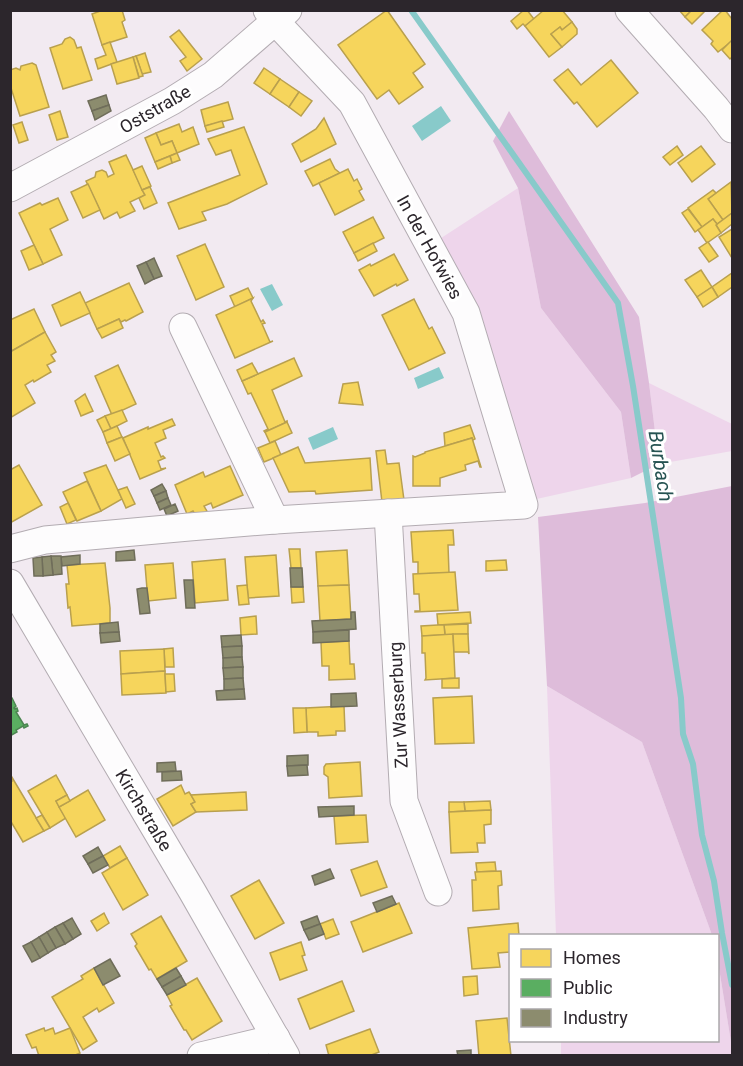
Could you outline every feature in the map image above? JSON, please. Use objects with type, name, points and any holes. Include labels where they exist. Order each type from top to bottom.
[{"type":"street","points":[[629,10],[732,129]]},
{"type":"street","name":"Oststraße","points":[[10,188],[172,101],[213,75],[277,14]]},
{"type":"street","name":"In der Hofwies","points":[[277,14],[352,104],[466,313],[524,505],[388,513]]},
{"type":"street","points":[[183,327],[274,520]]},
{"type":"street","points":[[10,549],[45,540],[274,520],[388,513]]},
{"type":"street","name":"Zur Wasserburg","points":[[388,513],[404,801],[438,892]]},
{"type":"street","name":"Kirchstraße","points":[[10,583],[281,1047],[201,1056]]},
{"type":"shaded area","points":[[509,111],[639,317],[659,464],[631,478],[621,412],[541,308],[518,188],[493,141]]},
{"type":"shaded area","points":[[518,188],[541,308],[621,412],[631,478],[532,500],[435,242]]},
{"type":"shaded area","points":[[649,383],[732,424],[732,451],[659,464]]},
{"type":"shaded area","points":[[732,486],[732,1048],[719,968],[719,934],[712,934],[642,742],[547,686],[538,517],[645,503]]},
{"type":"shaded area","points":[[547,686],[642,742],[712,934],[556,934]]},
{"type":"shaded area","points":[[719,968],[732,1055],[561,1055],[561,1042],[719,1042]]},
{"type":"water","points":[[441,106],[451,121],[422,141],[412,126]]},
{"type":"water","points":[[272,284],[283,305],[272,311],[260,289]]},
{"type":"water","points":[[439,367],[444,378],[418,389],[414,378]]},
{"type":"water","points":[[333,427],[338,439],[313,450],[308,438]]},
{"type":"building: Homes","points":[[103,10],[122,10],[125,20],[122,22],[127,37],[102,45],[92,14]]},
{"type":"building: Homes","points":[[387,10],[425,64],[413,73],[423,87],[399,104],[389,90],[377,99],[338,45]]},
{"type":"building: Homes","points":[[527,10],[534,19],[517,29],[511,21]]},
{"type":"building: Homes","points":[[544,10],[562,10],[572,22],[562,30],[560,27],[551,34],[562,47],[549,57],[525,26]]},
{"type":"building: Homes","points":[[679,10],[692,10],[685,17]]},
{"type":"building: Homes","points":[[692,10],[703,10],[704,12],[692,24],[685,17]]},
{"type":"building: Homes","points":[[723,10],[732,19],[732,41],[718,52],[711,44],[713,41],[702,30]]},
{"type":"building: Homes","points":[[572,22],[577,29],[577,34],[562,47],[551,34],[560,27],[562,30]]},
{"type":"building: Homes","points":[[179,30],[202,59],[187,71],[180,61],[186,57],[170,37]]},
{"type":"building: Homes","points":[[70,37],[77,48],[81,47],[92,80],[63,89],[50,48],[62,44]]},
{"type":"building: Homes","points":[[732,40],[732,57],[730,59],[722,50]]},
{"type":"building: Homes","points":[[110,42],[117,62],[98,69],[95,59],[106,55],[102,45]]},
{"type":"building: Homes","points":[[145,53],[151,72],[142,74],[136,56]]},
{"type":"building: Homes","points":[[136,56],[143,76],[139,77],[133,57]]},
{"type":"building: Homes","points":[[133,57],[139,78],[117,84],[111,64]]},
{"type":"building: Homes","points":[[611,60],[638,93],[597,127],[577,102],[574,104],[554,80],[568,69],[581,85]]},
{"type":"building: Homes","points":[[32,63],[36,65],[49,107],[20,116],[10,85],[10,70],[16,68],[20,70],[21,66]]},
{"type":"building: Homes","points":[[264,68],[280,79],[270,94],[254,83]]},
{"type":"building: Homes","points":[[280,79],[299,92],[289,107],[270,94]]},
{"type":"building: Homes","points":[[299,92],[312,101],[301,116],[289,107]]},
{"type":"building: Homes","points":[[228,102],[233,119],[205,126],[201,110]]},
{"type":"building: Homes","points":[[60,111],[68,137],[57,140],[49,115]]},
{"type":"building: Homes","points":[[324,118],[336,144],[301,162],[292,144],[316,129]]},
{"type":"building: Homes","points":[[222,121],[224,127],[207,132],[205,126]]},
{"type":"building: Homes","points":[[22,122],[28,140],[19,143],[13,125]]},
{"type":"building: Homes","points":[[179,124],[182,132],[193,127],[199,144],[177,153],[172,141],[161,145],[156,133]]},
{"type":"building: Homes","points":[[244,127],[267,184],[227,204],[202,212],[206,220],[179,229],[168,203],[240,175],[231,150],[216,155],[208,139]]},
{"type":"building: Homes","points":[[156,133],[161,145],[172,141],[177,153],[155,162],[145,138]]},
{"type":"building: Homes","points":[[677,146],[683,155],[670,165],[663,157]]},
{"type":"building: Homes","points":[[701,146],[715,164],[692,182],[678,163]]},
{"type":"building: Homes","points":[[177,153],[180,160],[172,163],[170,156]]},
{"type":"building: Homes","points":[[126,155],[145,195],[130,202],[135,211],[120,218],[117,212],[104,219],[86,181],[95,177],[96,172],[102,170],[108,177],[114,174],[109,162]]},
{"type":"building: Homes","points":[[170,156],[172,163],[158,169],[155,162]]},
{"type":"building: Homes","points":[[330,159],[340,173],[313,186],[305,171]]},
{"type":"building: Homes","points":[[142,166],[151,186],[142,190],[133,170]]},
{"type":"building: Homes","points":[[348,169],[354,181],[357,179],[362,189],[359,191],[364,200],[335,215],[319,183]]},
{"type":"building: Homes","points":[[731,182],[732,213],[723,220],[708,199]]},
{"type":"building: Homes","points":[[88,184],[100,210],[83,218],[71,192]]},
{"type":"building: Homes","points":[[150,187],[157,203],[144,209],[139,198],[145,195],[142,190]]},
{"type":"building: Homes","points":[[713,190],[716,193],[708,199],[723,220],[717,224],[713,219],[702,227],[688,208]]},
{"type":"building: Homes","points":[[58,198],[68,220],[50,229],[62,255],[43,264],[19,213]]},
{"type":"building: Homes","points":[[688,209],[702,227],[695,232],[682,213]]},
{"type":"building: Homes","points":[[732,213],[732,224],[721,233],[716,225]]},
{"type":"building: Homes","points":[[373,217],[384,238],[354,253],[343,232]]},
{"type":"building: Homes","points":[[713,219],[721,233],[707,243],[698,230]]},
{"type":"building: Homes","points":[[732,229],[732,258],[719,237]]},
{"type":"building: Homes","points":[[708,242],[718,256],[709,262],[699,248]]},
{"type":"building: Homes","points":[[373,243],[377,251],[358,261],[354,253]]},
{"type":"building: Homes","points":[[205,244],[224,287],[196,300],[177,256]]},
{"type":"building: Homes","points":[[34,245],[43,264],[29,270],[21,251]]},
{"type":"building: Homes","points":[[394,254],[408,280],[374,296],[359,270]]},
{"type":"building: Homes","points":[[701,270],[712,287],[697,297],[685,280]]},
{"type":"building: Homes","points":[[732,273],[732,287],[718,297],[712,287]]},
{"type":"building: Homes","points":[[129,283],[143,312],[126,321],[121,322],[119,319],[97,329],[85,303]]},
{"type":"building: Homes","points":[[712,287],[718,297],[703,307],[697,297]]},
{"type":"building: Homes","points":[[248,288],[253,298],[235,307],[230,296]]},
{"type":"building: Homes","points":[[80,292],[90,313],[61,326],[52,305]]},
{"type":"building: Homes","points":[[253,298],[251,301],[261,322],[263,320],[265,323],[262,324],[270,342],[273,341],[235,358],[216,315]]},
{"type":"building: Homes","points":[[414,299],[429,329],[432,327],[445,353],[409,370],[382,315]]},
{"type":"building: Homes","points":[[34,309],[45,332],[10,352],[10,320]]},
{"type":"building: Homes","points":[[119,319],[123,328],[102,338],[97,329]]},
{"type":"building: Homes","points":[[45,332],[56,352],[51,355],[55,361],[47,365],[51,372],[25,385],[35,403],[10,418],[10,352]]},
{"type":"building: Homes","points":[[294,358],[302,376],[272,390],[285,422],[287,422],[265,432],[268,429],[251,393],[248,394],[242,381]]},
{"type":"building: Homes","points":[[252,363],[258,374],[242,381],[237,370]]},
{"type":"building: Homes","points":[[118,365],[136,404],[112,415],[95,376]]},
{"type":"building: Homes","points":[[358,382],[363,405],[339,403],[343,384]]},
{"type":"building: Homes","points":[[85,394],[93,411],[81,416],[75,401]]},
{"type":"building: Homes","points":[[122,410],[127,421],[111,429],[105,416]]},
{"type":"building: Homes","points":[[105,416],[111,429],[103,432],[97,420]]},
{"type":"building: Homes","points":[[172,419],[175,425],[163,430],[166,438],[155,443],[161,457],[165,458],[158,461],[161,469],[166,468],[140,479],[123,438]]},
{"type":"building: Homes","points":[[287,422],[292,433],[270,443],[265,432]]},
{"type":"building: Homes","points":[[470,425],[475,439],[445,446],[444,433]]},
{"type":"building: Homes","points":[[117,426],[122,437],[107,443],[103,432]]},
{"type":"building: Homes","points":[[122,437],[130,454],[115,461],[107,443]]},
{"type":"building: Homes","points":[[472,438],[481,467],[478,461],[465,465],[466,470],[440,478],[440,486],[413,486],[413,456]]},
{"type":"building: Homes","points":[[275,441],[281,455],[264,462],[258,448]]},
{"type":"building: Homes","points":[[298,447],[305,463],[370,458],[372,490],[316,494],[315,491],[289,492],[273,458]]},
{"type":"building: Homes","points":[[385,450],[387,464],[399,463],[404,500],[382,502],[376,451]]},
{"type":"building: Homes","points":[[19,465],[42,505],[10,523],[10,470]]},
{"type":"building: Homes","points":[[106,465],[122,499],[101,511],[84,473]]},
{"type":"building: Homes","points":[[230,466],[243,495],[213,508],[211,503],[204,506],[208,513],[196,516],[193,511],[187,514],[175,485],[203,472],[205,477]]},
{"type":"building: Homes","points":[[87,481],[101,511],[77,521],[63,492]]},
{"type":"building: Homes","points":[[127,487],[135,504],[126,508],[118,490]]},
{"type":"building: Homes","points":[[68,503],[76,520],[67,524],[60,507]]},
{"type":"building: Homes","points":[[453,530],[454,545],[448,545],[449,573],[418,574],[418,562],[413,562],[411,532]]},
{"type":"building: Homes","points":[[289,549],[300,549],[301,568],[291,568]]},
{"type":"building: Homes","points":[[347,550],[349,585],[318,586],[316,552]]},
{"type":"building: Homes","points":[[276,555],[279,596],[248,598],[245,557]]},
{"type":"building: Homes","points":[[225,559],[228,600],[195,603],[192,562]]},
{"type":"building: Homes","points":[[506,560],[507,570],[486,571],[486,561]]},
{"type":"building: Homes","points":[[105,563],[110,623],[72,626],[66,584],[69,584],[67,565]]},
{"type":"building: Homes","points":[[173,563],[176,598],[148,601],[145,565]]},
{"type":"building: Homes","points":[[455,572],[458,610],[415,612],[420,611],[419,594],[414,594],[413,574]]},
{"type":"building: Homes","points":[[247,585],[249,604],[239,605],[237,586]]},
{"type":"building: Homes","points":[[349,585],[351,619],[320,621],[318,586]]},
{"type":"building: Homes","points":[[291,587],[303,587],[304,602],[292,603]]},
{"type":"building: Homes","points":[[470,612],[471,623],[438,625],[437,614]]},
{"type":"building: Homes","points":[[256,616],[257,634],[241,635],[240,618]]},
{"type":"building: Homes","points":[[468,624],[468,634],[445,635],[444,625]]},
{"type":"building: Homes","points":[[444,625],[445,635],[422,636],[421,626]]},
{"type":"building: Homes","points":[[453,634],[455,678],[425,680],[425,653],[422,653],[422,636]]},
{"type":"building: Homes","points":[[453,634],[468,634],[469,654],[468,652],[454,652]]},
{"type":"building: Homes","points":[[349,641],[350,664],[354,664],[355,679],[329,680],[329,666],[322,666],[321,642]]},
{"type":"building: Homes","points":[[173,648],[174,667],[165,667],[164,649]]},
{"type":"building: Homes","points":[[164,649],[165,671],[121,674],[120,651]]},
{"type":"building: Homes","points":[[165,671],[166,693],[122,695],[121,674]]},
{"type":"building: Homes","points":[[165,674],[174,674],[175,691],[166,692]]},
{"type":"building: Homes","points":[[459,678],[459,688],[442,688],[442,679]]},
{"type":"building: Homes","points":[[472,696],[474,743],[435,744],[433,698]]},
{"type":"building: Homes","points":[[344,706],[345,731],[336,731],[336,735],[318,736],[318,732],[307,732],[306,708]]},
{"type":"building: Homes","points":[[293,708],[306,708],[307,732],[294,733]]},
{"type":"building: Homes","points":[[360,762],[362,796],[329,798],[328,777],[324,774],[326,764]]},
{"type":"building: Homes","points":[[10,774],[44,831],[23,842],[10,820],[10,782],[12,781]]},
{"type":"building: Homes","points":[[56,775],[67,795],[56,801],[66,818],[50,828],[28,791]]},
{"type":"building: Homes","points":[[181,785],[185,794],[189,792],[195,802],[191,804],[196,812],[173,826],[157,799]]},
{"type":"building: Homes","points":[[88,790],[105,820],[76,837],[59,807]]},
{"type":"building: Homes","points":[[246,792],[247,810],[196,812],[191,804],[195,802],[191,795]]},
{"type":"building: Homes","points":[[67,795],[70,801],[59,807],[56,801]]},
{"type":"building: Homes","points":[[490,801],[491,810],[465,811],[464,802]]},
{"type":"building: Homes","points":[[449,802],[464,802],[465,811],[449,812]]},
{"type":"building: Homes","points":[[491,810],[491,824],[484,825],[485,843],[477,843],[478,852],[451,853],[449,812]]},
{"type":"building: Homes","points":[[42,815],[50,828],[44,831],[36,818]]},
{"type":"building: Homes","points":[[366,815],[368,842],[336,844],[334,816]]},
{"type":"building: Homes","points":[[120,846],[127,858],[110,868],[103,856]]},
{"type":"building: Homes","points":[[127,858],[148,895],[123,910],[102,873]]},
{"type":"building: Homes","points":[[377,861],[387,887],[361,896],[351,870]]},
{"type":"building: Homes","points":[[495,862],[496,871],[477,872],[476,863]]},
{"type":"building: Homes","points":[[501,871],[502,885],[498,886],[499,909],[473,911],[472,880],[476,880],[475,872]]},
{"type":"building: Homes","points":[[259,880],[284,923],[255,939],[231,896]]},
{"type":"building: Homes","points":[[399,903],[412,933],[363,952],[351,922]]},
{"type":"building: Homes","points":[[104,913],[109,923],[97,931],[91,921]]},
{"type":"building: Homes","points":[[161,916],[187,961],[157,979],[135,946],[137,944],[131,934]]},
{"type":"building: Homes","points":[[333,919],[339,934],[326,939],[320,924]]},
{"type":"building: Homes","points":[[518,923],[519,934],[509,934],[509,952],[498,953],[500,967],[472,969],[468,928]]},
{"type":"building: Homes","points":[[301,942],[305,955],[302,956],[307,970],[280,980],[270,953]]},
{"type":"building: Homes","points":[[94,968],[114,1003],[99,1012],[97,1008],[83,1017],[97,1041],[83,1050],[52,997],[83,979],[81,976]]},
{"type":"building: Homes","points":[[477,976],[478,994],[464,996],[463,977]]},
{"type":"building: Homes","points":[[197,978],[222,1021],[192,1040],[170,1006],[172,1005],[167,995]]},
{"type":"building: Homes","points":[[342,981],[354,1011],[310,1029],[298,999]]},
{"type":"building: Homes","points":[[507,1018],[511,1056],[479,1056],[476,1021]]},
{"type":"building: Homes","points":[[44,1028],[45,1031],[53,1028],[55,1034],[70,1028],[80,1053],[73,1056],[39,1056],[36,1047],[32,1048],[26,1035]]},
{"type":"building: Homes","points":[[370,1029],[379,1052],[369,1056],[329,1056],[326,1045]]},
{"type":"building: Public","points":[[10,698],[24,725],[28,726],[24,728],[23,726],[10,736]]},
{"type":"building: Industry","points":[[106,95],[109,105],[92,111],[88,101]]},
{"type":"building: Industry","points":[[109,105],[111,111],[95,120],[92,111]]},
{"type":"building: Industry","points":[[154,258],[162,276],[154,279],[146,262]]},
{"type":"building: Industry","points":[[146,262],[154,279],[145,284],[137,266]]},
{"type":"building: Industry","points":[[162,484],[166,491],[154,496],[151,490]]},
{"type":"building: Industry","points":[[166,491],[168,498],[157,503],[154,496]]},
{"type":"building: Industry","points":[[168,498],[171,505],[160,510],[157,503]]},
{"type":"building: Industry","points":[[175,504],[178,511],[167,516],[164,509]]},
{"type":"building: Industry","points":[[134,550],[135,560],[116,561],[116,552]]},
{"type":"building: Industry","points":[[80,555],[80,564],[62,566],[61,557]]},
{"type":"building: Industry","points":[[51,556],[61,556],[62,574],[53,575]]},
{"type":"building: Industry","points":[[51,556],[53,575],[43,576],[42,557]]},
{"type":"building: Industry","points":[[42,557],[43,576],[34,576],[33,558]]},
{"type":"building: Industry","points":[[290,568],[302,568],[303,587],[291,587]]},
{"type":"building: Industry","points":[[184,580],[193,580],[195,608],[186,608]]},
{"type":"building: Industry","points":[[147,588],[150,613],[140,614],[137,589]]},
{"type":"building: Industry","points":[[351,612],[355,612],[356,629],[313,632],[312,621],[351,619]]},
{"type":"building: Industry","points":[[118,622],[119,632],[100,633],[100,624]]},
{"type":"building: Industry","points":[[349,630],[349,641],[313,643],[313,632]]},
{"type":"building: Industry","points":[[119,632],[120,641],[101,643],[100,633]]},
{"type":"building: Industry","points":[[241,635],[242,646],[222,647],[221,636]]},
{"type":"building: Industry","points":[[242,646],[242,657],[223,658],[222,647]]},
{"type":"building: Industry","points":[[242,657],[243,667],[223,668],[223,658]]},
{"type":"building: Industry","points":[[243,667],[243,678],[224,679],[223,668]]},
{"type":"building: Industry","points":[[243,678],[244,689],[224,690],[224,679]]},
{"type":"building: Industry","points":[[244,689],[245,699],[217,700],[216,691]]},
{"type":"building: Industry","points":[[356,693],[357,706],[331,707],[331,694]]},
{"type":"building: Industry","points":[[308,755],[308,765],[287,766],[287,756]]},
{"type":"building: Industry","points":[[175,762],[176,771],[157,772],[157,763]]},
{"type":"building: Industry","points":[[307,765],[308,775],[288,776],[287,766]]},
{"type":"building: Industry","points":[[181,771],[182,780],[162,781],[162,772]]},
{"type":"building: Industry","points":[[354,806],[354,815],[319,817],[318,807]]},
{"type":"building: Industry","points":[[98,847],[103,856],[88,864],[83,856]]},
{"type":"building: Industry","points":[[103,856],[108,865],[93,873],[88,864]]},
{"type":"building: Industry","points":[[330,869],[334,878],[315,885],[312,876]]},
{"type":"building: Industry","points":[[392,896],[396,904],[377,912],[373,903]]},
{"type":"building: Industry","points":[[317,916],[320,924],[304,930],[301,922]]},
{"type":"building: Industry","points":[[72,918],[81,934],[73,939],[63,923]]},
{"type":"building: Industry","points":[[63,923],[73,939],[65,944],[55,927]]},
{"type":"building: Industry","points":[[320,924],[324,934],[309,940],[304,930]]},
{"type":"building: Industry","points":[[55,927],[65,944],[56,948],[47,932]]},
{"type":"building: Industry","points":[[47,932],[56,948],[48,953],[39,937]]},
{"type":"building: Industry","points":[[39,937],[48,953],[40,958],[31,942]]},
{"type":"building: Industry","points":[[31,942],[40,958],[32,962],[23,946]]},
{"type":"building: Industry","points":[[110,959],[120,976],[103,985],[94,968]]},
{"type":"building: Industry","points":[[176,968],[181,976],[162,987],[157,979]]},
{"type":"building: Industry","points":[[181,976],[186,985],[167,995],[162,987]]},
{"type":"building: Industry","points":[[471,1050],[471,1056],[458,1056],[457,1051]]},
{"type":"waterway","name":"Burbach","points":[[411,10],[618,303],[681,698],[683,734],[693,764],[702,835],[714,881],[732,985]]}]
